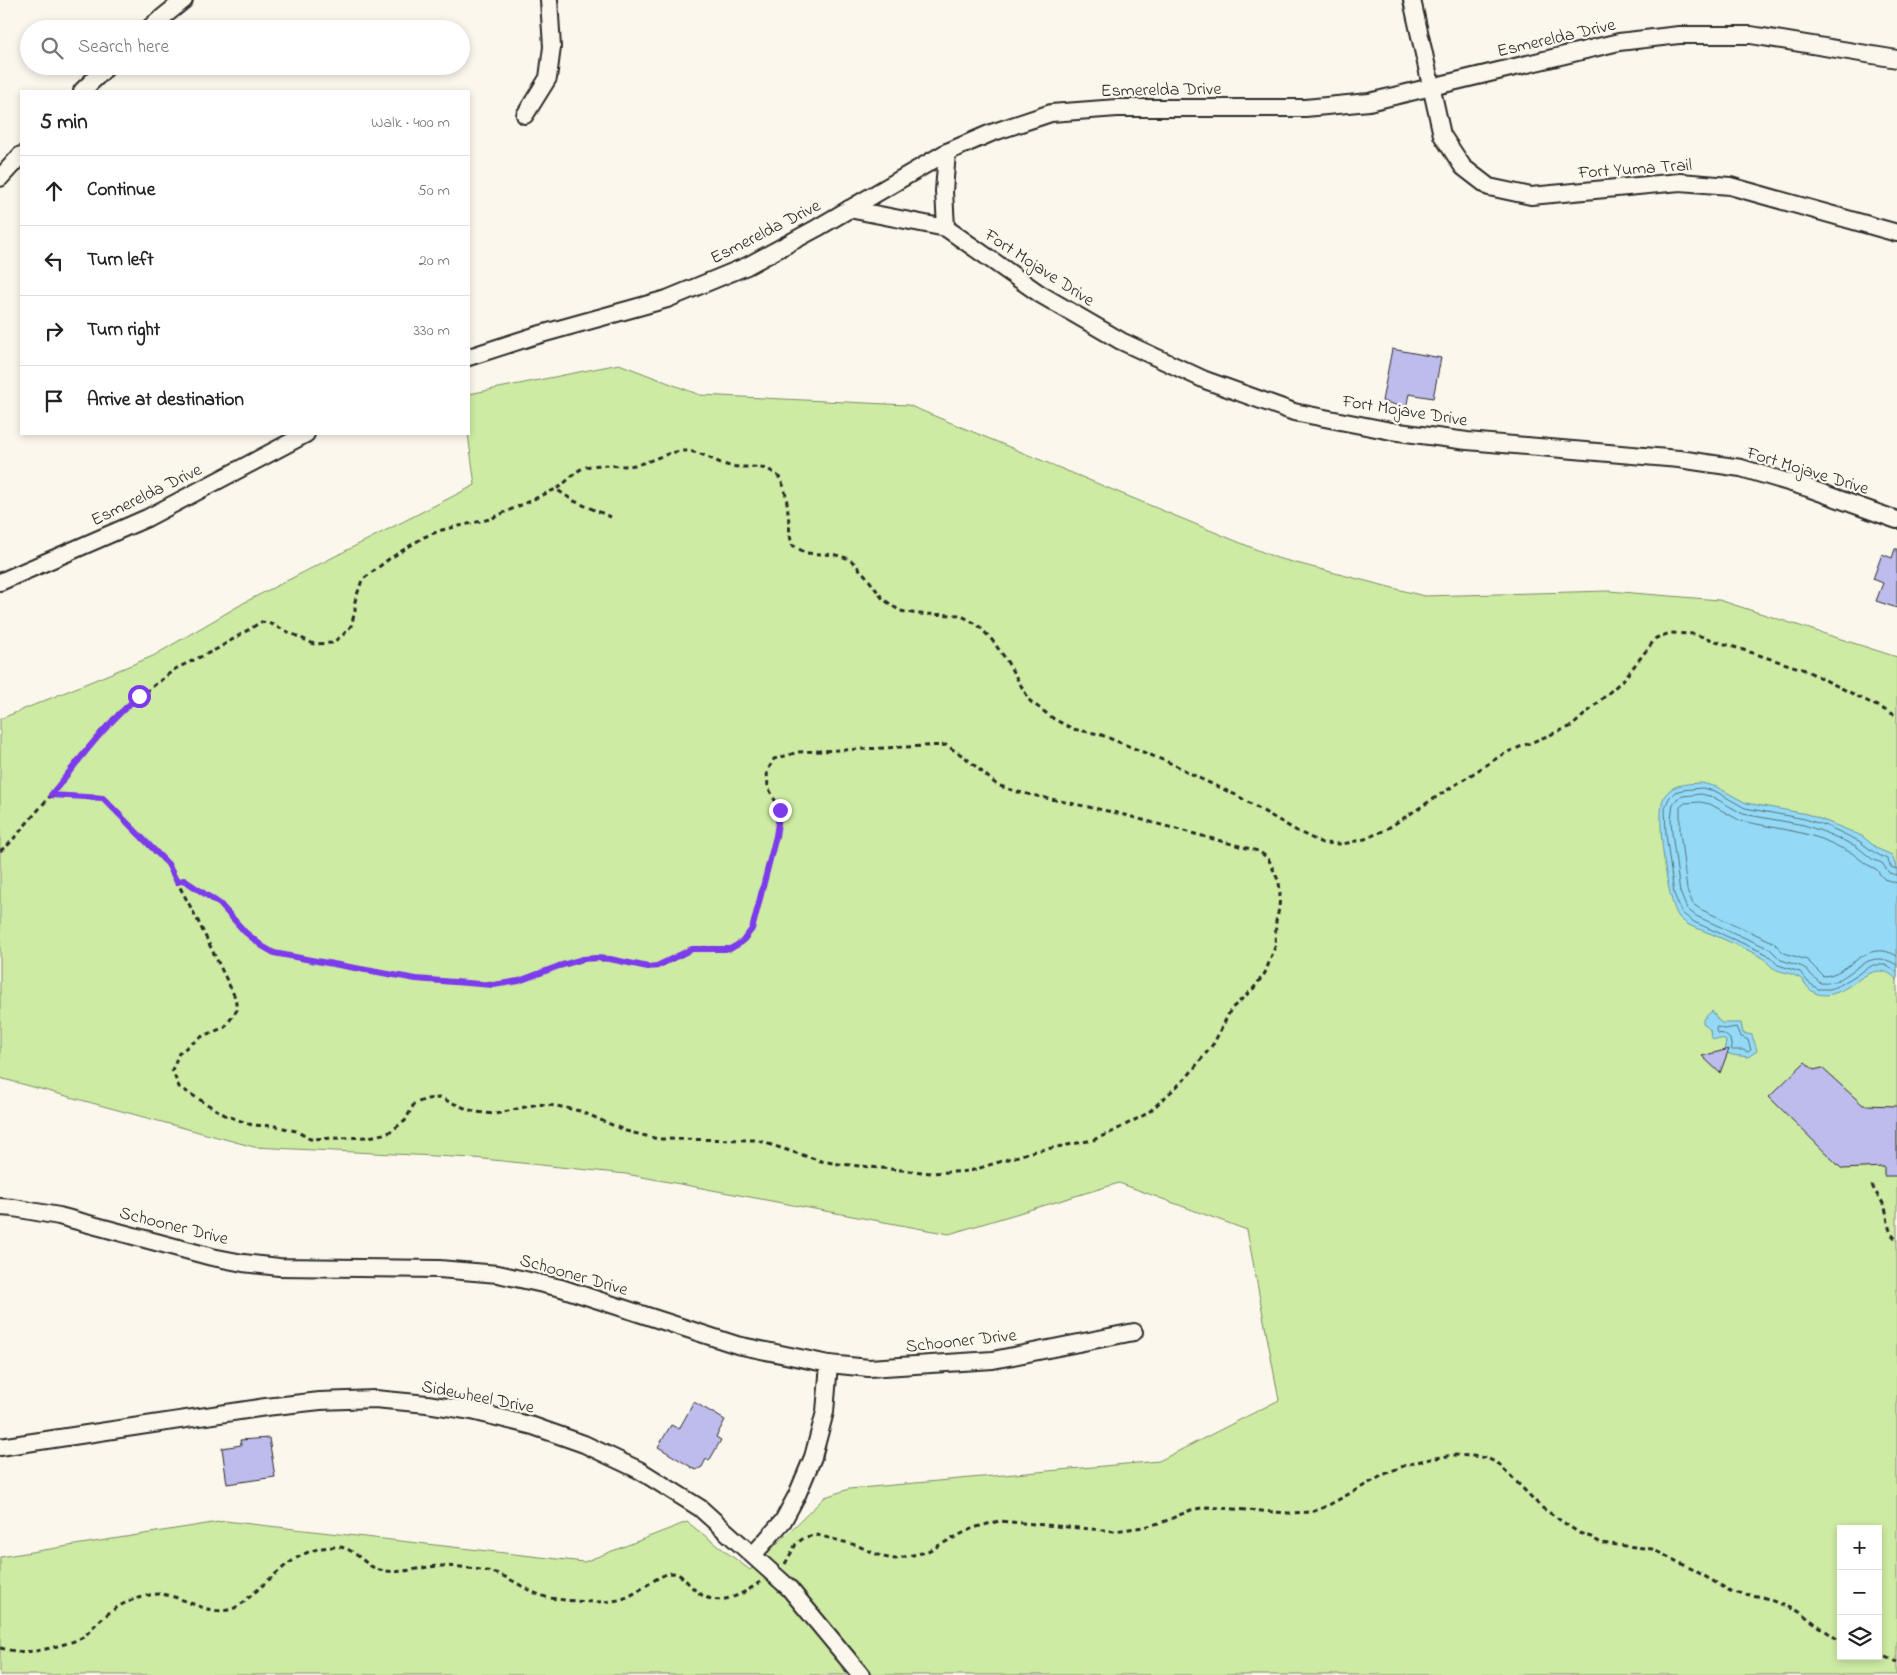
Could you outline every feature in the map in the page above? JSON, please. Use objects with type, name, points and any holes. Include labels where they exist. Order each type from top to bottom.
[{"type":"street","points":[[159,20],[184,0]]},
{"type":"street","points":[[525,115],[548,78],[552,47],[549,0]]},
{"type":"street","name":"Fort Yuma Trail","points":[[1412,0],[1442,135],[1464,167],[1489,187],[1531,196],[1680,182],[1730,186],[1897,233]]},
{"type":"street","name":"Esmerelda Drive","points":[[470,358],[534,336],[667,299],[747,266],[947,152],[991,133],[1051,113],[1117,108],[1305,108],[1369,102],[1619,42],[1679,35],[1751,35],[1897,59]]},
{"type":"street","points":[[83,90],[99,75]]},
{"type":"street","points":[[850,209],[946,228],[944,191],[947,152]]},
{"type":"street","points":[[0,178],[20,156]]},
{"type":"street","name":"Fort Mojave Drive","points":[[946,228],[1040,294],[1121,341],[1205,380],[1294,412],[1391,431],[1457,439],[1679,459],[1741,468],[1808,488],[1897,520]]},
{"type":"street","name":"Esmerelda Drive","points":[[0,582],[147,518],[304,435]]},
{"type":"street","name":"Schooner Drive","points":[[0,1207],[59,1216],[212,1257],[243,1263],[280,1267],[439,1269],[498,1274],[561,1288],[736,1345],[829,1364],[869,1368],[994,1360],[1134,1332]]},
{"type":"street","points":[[753,1555],[783,1521],[797,1495],[813,1457],[824,1412],[829,1364]]},
{"type":"street","name":"Sidewheel Drive","points":[[0,1447],[320,1400],[375,1399],[427,1404],[472,1411],[533,1426],[584,1444],[639,1470],[700,1508],[790,1588],[861,1675]]},
{"type":"path","points":[[0,851],[9,844],[100,733],[119,713],[175,669],[217,649],[261,622],[278,627],[314,644],[332,642],[343,635],[350,626],[362,580],[389,559],[424,537],[442,530],[490,519],[556,489],[575,472],[586,467],[637,465],[660,456],[686,451],[695,452],[730,466],[759,467],[770,470],[778,476],[784,487],[788,532],[792,545],[806,553],[836,555],[850,559],[866,576],[883,599],[900,611],[918,614],[960,615],[978,625],[1005,658],[1030,701],[1054,719],[1073,729],[1099,734],[1175,765],[1236,795],[1297,831],[1322,843],[1343,844],[1365,839],[1385,830],[1505,753],[1572,726],[1624,679],[1656,638],[1670,633],[1694,634],[1805,670],[1897,716]]},
{"type":"path","points":[[556,489],[574,501],[611,517]]},
{"type":"path","points":[[51,795],[103,798],[168,864],[177,882],[197,919],[235,997],[237,1010],[225,1027],[201,1037],[180,1053],[172,1070],[180,1087],[198,1100],[234,1118],[252,1125],[275,1126],[296,1131],[310,1139],[369,1137],[388,1133],[405,1121],[414,1104],[426,1099],[440,1098],[475,1112],[495,1114],[538,1104],[580,1112],[626,1131],[658,1139],[756,1140],[821,1161],[946,1174],[970,1170],[1031,1152],[1093,1140],[1129,1124],[1148,1113],[1198,1063],[1214,1043],[1231,1009],[1253,989],[1265,972],[1275,947],[1280,893],[1279,882],[1268,858],[1258,851],[1117,813],[1018,792],[997,785],[966,758],[946,745],[799,752],[774,759],[767,772],[768,787],[780,810],[776,836],[752,929],[742,942],[730,949],[692,949],[657,966],[648,967],[595,958],[570,962],[519,981],[493,985],[416,979],[274,953],[245,932],[220,904],[205,893],[184,880],[177,882]]},
{"type":"path","points":[[1872,1185],[1884,1206],[1891,1234],[1897,1240]]},
{"type":"path","points":[[0,1648],[13,1651],[35,1652],[67,1644],[82,1638],[117,1606],[141,1597],[159,1594],[216,1611],[232,1609],[243,1602],[292,1559],[304,1553],[325,1547],[340,1547],[352,1551],[374,1568],[394,1573],[443,1566],[494,1572],[548,1597],[611,1601],[624,1598],[658,1578],[672,1573],[683,1576],[698,1593],[710,1599],[724,1600],[740,1594],[764,1578],[774,1574],[788,1560],[796,1544],[805,1537],[818,1535],[856,1545],[883,1557],[895,1559],[926,1552],[973,1528],[999,1522],[1114,1531],[1144,1527],[1163,1522],[1191,1510],[1207,1507],[1288,1513],[1312,1512],[1406,1465],[1453,1455],[1487,1458],[1499,1464],[1541,1507],[1578,1533],[1591,1537],[1601,1543],[1652,1549],[1732,1592],[1763,1597],[1798,1611],[1837,1639]]},
{"type":"path","points":[[1882,1655],[1897,1662]]},
{"type":"green space","points":[[619,364],[700,395],[908,405],[1277,558],[1424,596],[1609,591],[1719,600],[1897,657],[1897,1675],[0,1675],[0,1557],[225,1521],[584,1562],[687,1522],[750,1570],[825,1497],[849,1489],[1159,1461],[1279,1400],[1247,1230],[1119,1183],[949,1234],[626,1174],[474,1158],[254,1147],[0,1078],[0,719],[153,656],[247,601],[475,485],[468,435],[470,435],[470,394]]},
{"type":"water","points":[[1702,783],[1717,787],[1746,803],[1807,814],[1862,836],[1878,849],[1892,855],[1897,870],[1897,980],[1887,973],[1878,971],[1829,995],[1814,993],[1800,978],[1772,967],[1765,959],[1693,927],[1679,917],[1670,894],[1667,877],[1662,838],[1662,806],[1664,797],[1671,789],[1681,785]]},
{"type":"water","points":[[1712,1011],[1722,1023],[1741,1023],[1743,1033],[1752,1035],[1757,1051],[1748,1057],[1733,1055],[1724,1051],[1726,1041],[1713,1039],[1710,1030],[1703,1023],[1703,1019]]},
{"type":"building","points":[[1392,349],[1441,358],[1433,398],[1409,394],[1406,408],[1382,401]]},
{"type":"building","points":[[1895,549],[1897,549],[1897,608],[1876,601],[1883,583],[1873,579],[1882,554],[1892,558]]},
{"type":"building","points":[[1729,1049],[1720,1073],[1702,1056]]},
{"type":"building","points":[[1805,1062],[1814,1070],[1822,1068],[1863,1105],[1897,1106],[1897,1176],[1884,1176],[1884,1167],[1842,1169],[1769,1097]]},
{"type":"building","points":[[694,1402],[725,1420],[716,1437],[721,1440],[709,1461],[706,1459],[702,1467],[696,1470],[658,1447],[671,1425],[679,1429]]},
{"type":"building","points":[[269,1438],[275,1477],[227,1484],[222,1448],[241,1445],[240,1440]]},
{"type":"route","points":[[139,696],[100,733],[51,795],[103,798],[142,840],[168,864],[177,882],[184,880],[205,893],[220,904],[245,932],[274,953],[354,968],[416,979],[493,985],[519,981],[583,959],[610,959],[648,967],[657,966],[692,949],[730,949],[742,942],[752,929],[776,836],[780,810]]}]
